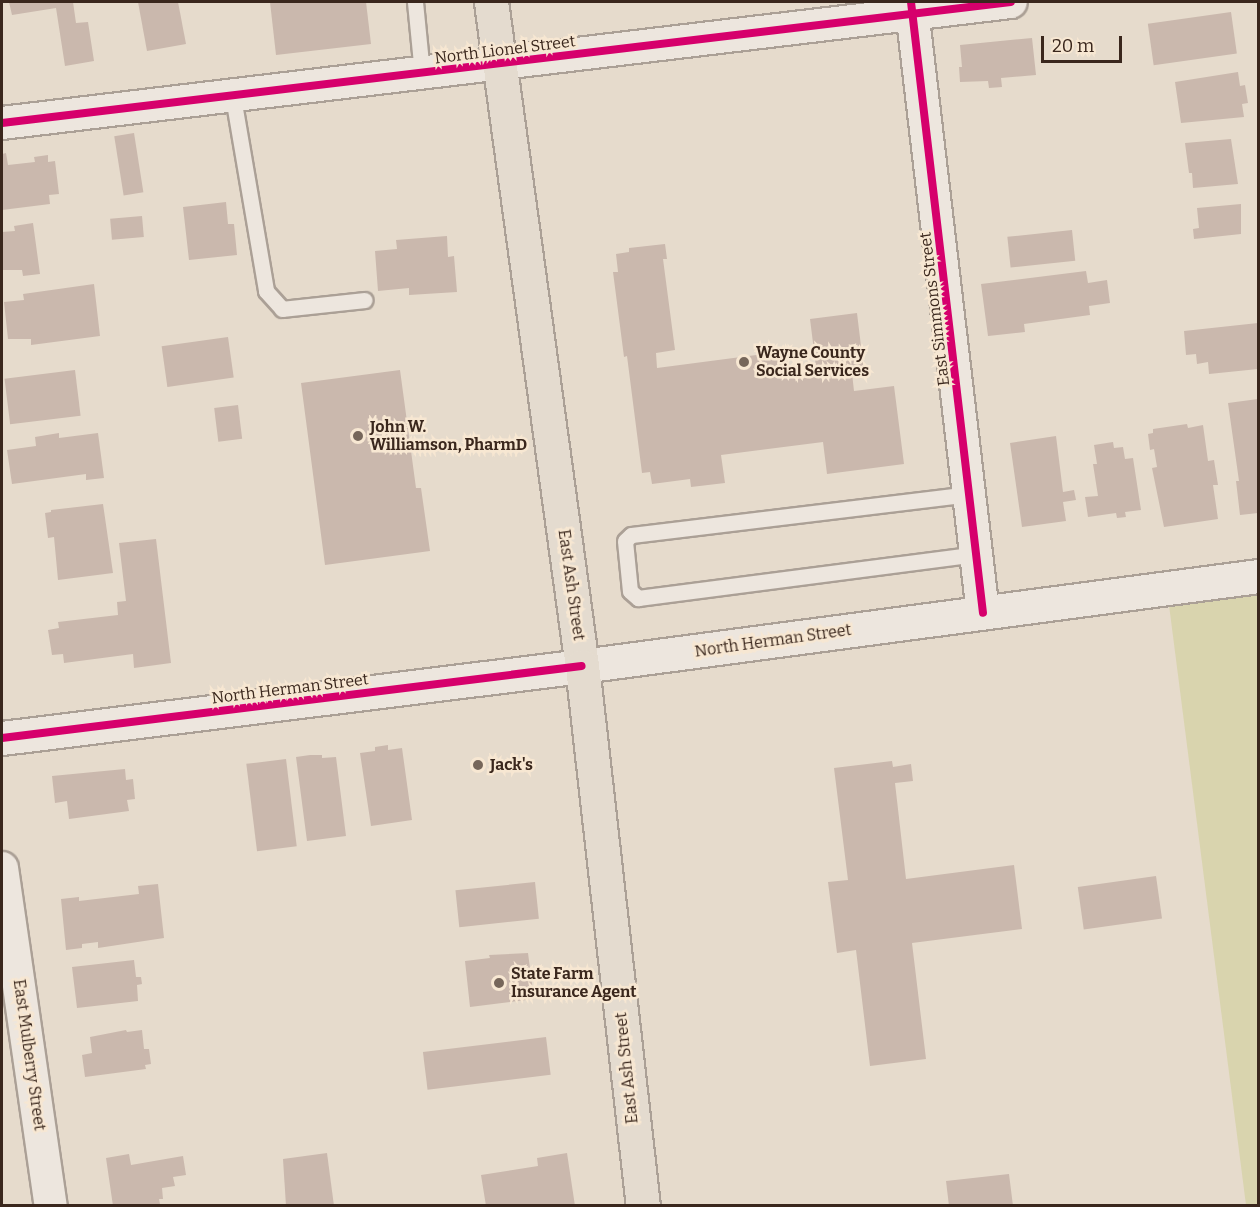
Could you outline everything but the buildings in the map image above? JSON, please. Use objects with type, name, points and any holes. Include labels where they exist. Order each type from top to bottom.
[{"type":"main road","name":"East Ash Street","points":[[491,2],[582,666],[643,1206]]},
{"type":"main road","name":"North Herman Street","points":[[2,738],[582,666],[1258,576]]},
{"type":"street","name":"North Lionel Street","points":[[2,123],[422,74],[912,7],[1011,2]]},
{"type":"street","name":"East Simmons Street","points":[[912,7],[978,554],[983,613]]},
{"type":"street","name":"East Mulberry Street","points":[[2,868],[51,1206]]},
{"type":"lane","points":[[415,2],[422,74]]},
{"type":"lane","points":[[233,97],[266,291],[282,309],[365,300]]},
{"type":"lane","points":[[970,494],[631,535],[625,541],[630,591],[638,598],[978,554]]},
{"type":"shaded area","points":[[1258,592],[1258,1205],[1246,1205],[1169,605]]},
{"type":"cycle path","points":[[911,2],[983,613]]},
{"type":"cycle path","points":[[2,123],[1011,2]]},
{"type":"cycle path","points":[[2,738],[582,666]]},
{"type":"place","name":"Wayne County Social Services","points":[[744,362]]},
{"type":"place","name":"John W. Williamson, PharmD","points":[[358,436]]},
{"type":"place","name":"Jack's","points":[[478,765]]},
{"type":"place","name":"State Farm Insurance Agent","points":[[499,983]]}]
